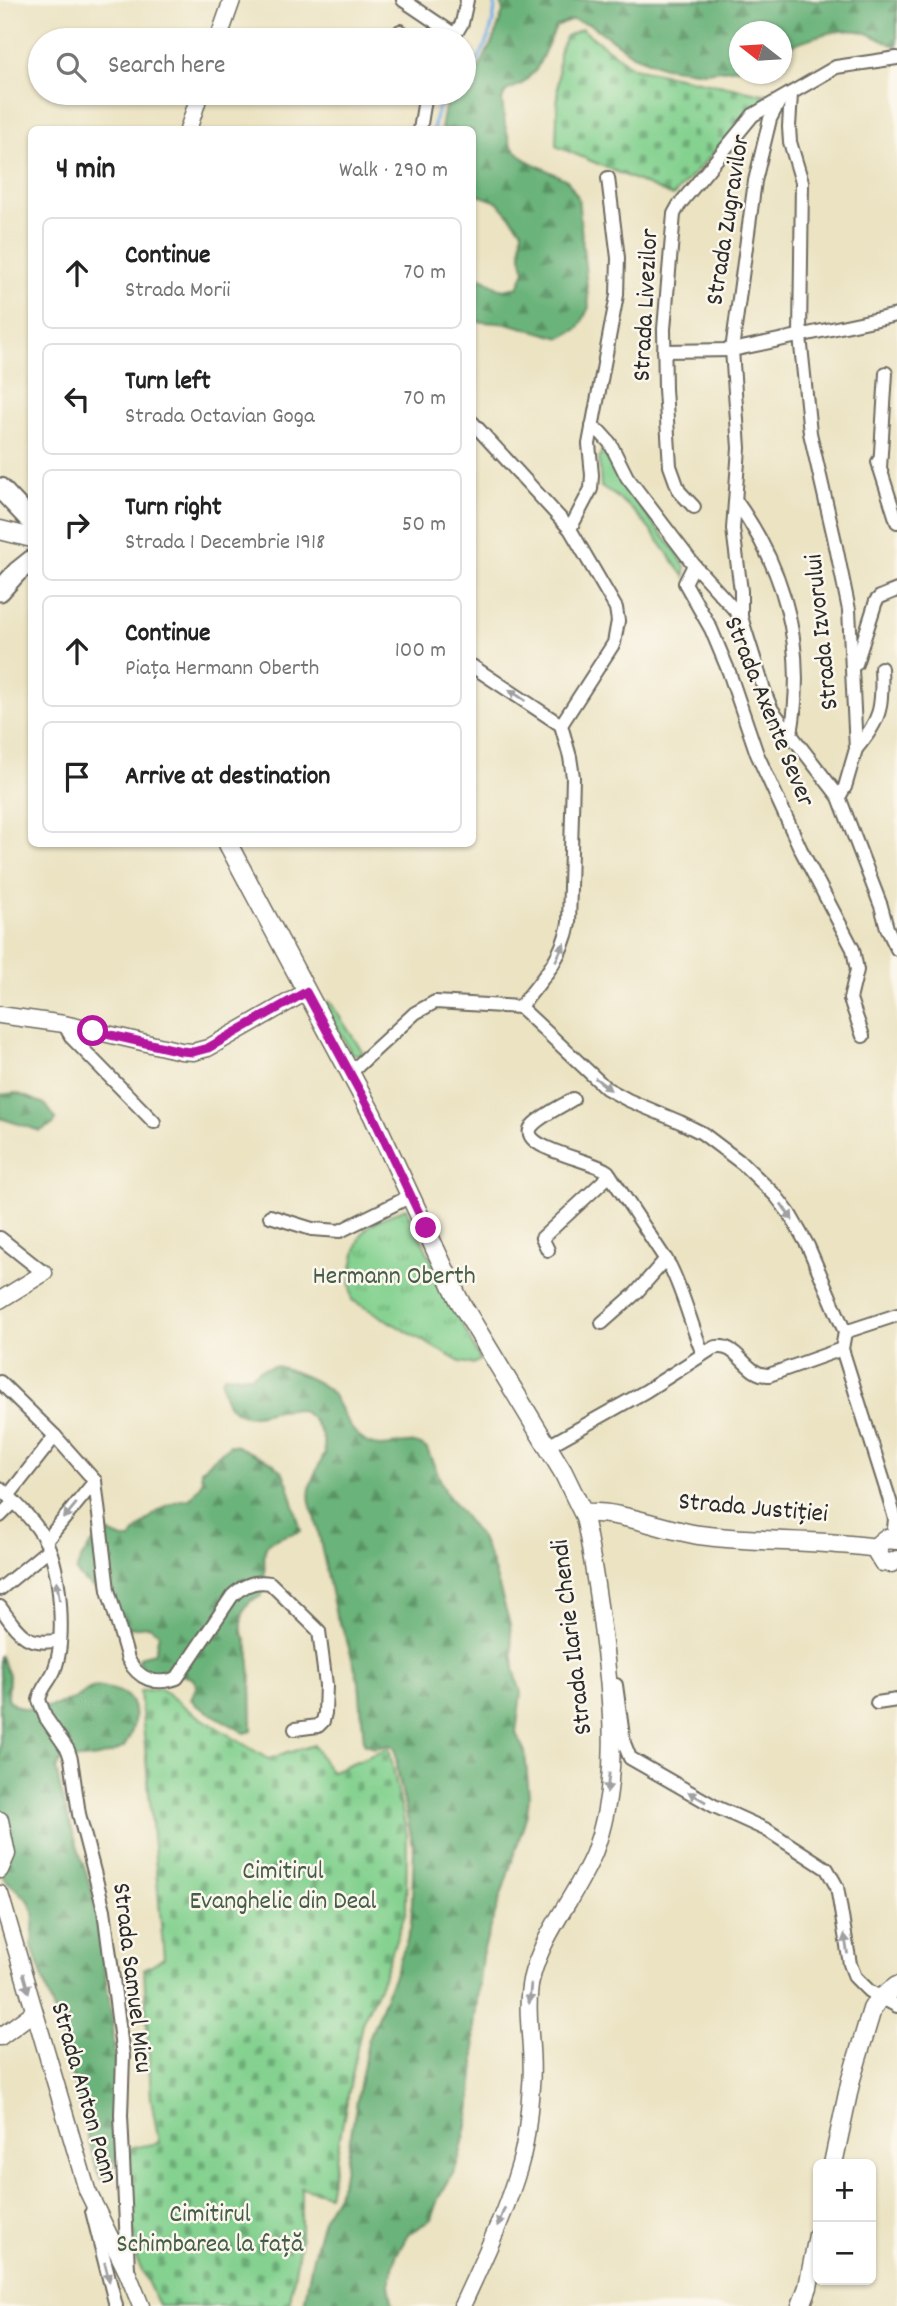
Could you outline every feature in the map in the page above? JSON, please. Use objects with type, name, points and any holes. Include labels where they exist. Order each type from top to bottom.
[{"type":"highway","points":[[0,488],[28,518]]},
{"type":"highway","points":[[0,591],[28,563]]},
{"type":"main road","points":[[0,530],[28,537]]},
{"type":"main road","name":"Strada Ilarie Chendi","points":[[230,847],[350,1073],[405,1200],[459,1300],[548,1446],[583,1513]]},
{"type":"main road","name":"Strada Justiției","points":[[583,1513],[610,1513],[705,1535],[877,1548]]},
{"type":"main road","points":[[895,1539],[885,1539],[877,1548],[878,1556],[883,1562],[891,1563],[897,1560]]},
{"type":"main road","points":[[834,2159],[858,2054],[872,2009],[889,2001],[897,1986]]},
{"type":"main road","points":[[804,2305],[813,2260]]},
{"type":"street","points":[[222,28],[232,0]]},
{"type":"street","points":[[403,0],[440,28]]},
{"type":"street","points":[[459,28],[467,0]]},
{"type":"street","name":"Strada Livezilor","points":[[694,506],[679,491],[670,466],[664,329],[674,214],[746,122],[836,67],[897,58]]},
{"type":"street","name":"Strada Izvorului","points":[[785,97],[790,142],[802,182],[800,336],[810,433],[849,610],[856,749],[845,787],[839,797]]},
{"type":"street","name":"Strada Zugravilor","points":[[785,97],[770,119],[755,181],[732,350],[739,448],[733,529],[741,592],[741,617],[766,696],[778,718],[839,797],[897,949]]},
{"type":"street","points":[[189,126],[196,105]]},
{"type":"street","points":[[421,126],[424,105]]},
{"type":"street","points":[[570,528],[591,489],[589,444],[618,277],[608,178]]},
{"type":"street","points":[[664,351],[732,350],[897,315]]},
{"type":"street","points":[[880,468],[886,373]]},
{"type":"street","points":[[476,426],[570,528],[616,608],[618,621],[614,643],[561,725]]},
{"type":"street","points":[[592,427],[610,443],[627,477],[694,565]]},
{"type":"street","points":[[875,451],[897,522]]},
{"type":"street","points":[[736,501],[758,534],[789,607],[798,671],[791,734]]},
{"type":"street","name":"Strada Zugravilor","points":[[694,565],[741,617]]},
{"type":"street","name":"Strada Axente Sever","points":[[694,565],[685,583],[711,629],[757,754],[801,850],[853,948],[857,970],[850,999],[863,1036]]},
{"type":"street","points":[[853,678],[858,653],[876,601],[897,590]]},
{"type":"street","points":[[856,749],[870,733],[881,708],[881,668]]},
{"type":"street","points":[[476,669],[561,725],[573,777],[569,923],[556,960],[520,1007]]},
{"type":"street","points":[[0,1016],[64,1024],[193,1052],[208,1048],[306,992]]},
{"type":"street","points":[[350,1073],[415,1013],[435,1002],[520,1007],[606,1088],[702,1133],[723,1147],[782,1204],[803,1236],[845,1332],[842,1349],[890,1501],[895,1519],[895,1539]]},
{"type":"street","points":[[64,1024],[72,1038],[155,1122]]},
{"type":"street","points":[[573,1100],[533,1125],[530,1138],[543,1147],[596,1163],[610,1175],[666,1259],[678,1282],[686,1313],[703,1354]]},
{"type":"street","points":[[548,1250],[542,1238],[610,1175]]},
{"type":"street","points":[[270,1216],[312,1229],[340,1231],[405,1200]]},
{"type":"street","points":[[0,1238],[44,1273],[0,1300]]},
{"type":"street","points":[[602,1323],[636,1293],[666,1259]]},
{"type":"street","points":[[845,1332],[897,1315]]},
{"type":"street","points":[[548,1446],[720,1346],[726,1347],[761,1376],[769,1376],[842,1349]]},
{"type":"street","points":[[0,1382],[55,1436],[95,1481],[108,1590],[132,1669],[138,1675],[159,1682],[177,1678],[232,1596],[248,1585],[270,1583],[318,1631],[326,1685],[325,1713],[318,1726],[295,1729]]},
{"type":"street","points":[[0,1516],[7,1495],[55,1436]]},
{"type":"street","points":[[0,1588],[47,1545],[95,1481]]},
{"type":"street","points":[[0,1607],[27,1639],[45,1643],[60,1640],[61,1609],[47,1545],[7,1495]]},
{"type":"street","name":"Strada Ilarie Chendi","points":[[462,2306],[499,2221],[520,2164],[525,2141],[533,2067],[529,2004],[536,1963],[554,1924],[589,1862],[604,1818],[612,1740],[604,1642],[583,1513]]},
{"type":"street","name":"Strada Samuel Micu","points":[[60,1640],[54,1671],[43,1686],[39,1700],[46,1718],[68,1750],[71,1759],[79,1814],[104,1910],[123,2056],[121,2115],[128,2274]]},
{"type":"street","points":[[604,1642],[612,1658],[624,1743],[630,1758],[707,1803],[766,1830],[827,1869],[837,1887],[852,1971],[859,1983],[889,2001]]},
{"type":"street","points":[[877,1703],[897,1700]]},
{"type":"street","points":[[0,1820],[7,1854],[0,1870]]},
{"type":"street","name":"Strada Anton Pann","points":[[0,1894],[87,2190],[116,2306]]},
{"type":"street","points":[[0,2038],[34,2012]]},
{"type":"street","points":[[87,2190],[141,2306]]},
{"type":"green space","points":[[501,0],[897,0],[897,46],[857,31],[835,32],[792,46],[792,21],[729,21],[729,69],[705,72],[664,67],[633,55],[590,24],[572,20],[556,27],[536,70],[522,84],[506,91],[502,100],[511,146],[526,160],[567,180],[578,197],[589,307],[579,328],[561,338],[510,324],[476,321],[476,275],[503,290],[518,287],[525,271],[521,256],[522,230],[498,202],[476,194],[476,126],[442,126],[448,105],[476,105],[476,74],[494,38],[503,12]]},
{"type":"green space","points":[[582,29],[633,68],[768,95],[673,196],[556,146],[559,53],[566,36]]},
{"type":"green space","points":[[602,450],[642,510],[678,554],[685,567],[685,577],[638,515],[601,487],[599,459]]},
{"type":"green space","points":[[328,1001],[364,1054],[352,1054],[325,1005]]},
{"type":"green space","points":[[16,1093],[45,1104],[56,1119],[54,1124],[40,1131],[0,1118],[0,1095]]},
{"type":"green space","name":"Hermann Oberth","points":[[406,1208],[480,1360],[473,1364],[460,1362],[352,1300],[353,1263],[362,1235],[374,1223]]},
{"type":"green space","points":[[274,1366],[305,1376],[322,1385],[332,1394],[350,1426],[366,1442],[382,1446],[413,1443],[427,1449],[446,1493],[481,1538],[492,1563],[510,1624],[514,1669],[521,1693],[516,1733],[525,1752],[529,1796],[527,1814],[482,1955],[474,2027],[475,2064],[470,2112],[455,2170],[438,2199],[431,2219],[408,2235],[396,2256],[389,2285],[393,2306],[304,2306],[320,2229],[342,2183],[368,2041],[411,1926],[414,1850],[395,1748],[390,1745],[374,1748],[364,1743],[359,1682],[344,1631],[336,1616],[311,1508],[311,1484],[325,1454],[321,1434],[308,1415],[297,1410],[285,1409],[249,1415],[239,1413],[230,1406],[224,1394],[222,1380],[225,1375],[251,1376],[261,1369]]},
{"type":"green space","points":[[230,1445],[273,1463],[282,1472],[301,1531],[280,1537],[266,1547],[263,1590],[260,1597],[249,1602],[244,1610],[242,1633],[246,1639],[250,1662],[252,1724],[252,1731],[245,1733],[196,1705],[191,1699],[197,1685],[192,1678],[175,1673],[165,1678],[146,1673],[138,1660],[155,1653],[159,1633],[149,1626],[127,1628],[105,1596],[76,1572],[88,1549],[107,1532],[122,1539],[131,1539],[157,1512],[173,1503],[190,1499],[202,1482],[201,1470]]},
{"type":"green space","points":[[0,1655],[9,1675],[8,1698],[20,1707],[29,1709],[58,1704],[98,1687],[123,1694],[133,1706],[134,1722],[124,1747],[102,1756],[61,1760],[56,1769],[63,1801],[93,1895],[113,2025],[118,2148],[114,2164],[106,2178],[101,2179],[60,2030],[32,1946],[34,1915],[29,1901],[4,1878],[0,1865]]},
{"type":"green space","name":"Cimitirul Evanghelic din Deal","points":[[160,1688],[190,1711],[268,1759],[314,1745],[330,1772],[389,1748],[407,1835],[406,1911],[382,1980],[362,2023],[329,2195],[301,2187],[301,2237],[289,2306],[159,2306],[131,2248],[130,2148],[159,2143],[151,2099],[144,1969],[164,1958],[140,1691]]},
{"type":"waterway","points":[[476,64],[490,34],[495,0]]},
{"type":"waterway","points":[[434,126],[442,105]]},
{"type":"route","points":[[93,1031],[193,1052],[208,1048],[306,992],[372,1114],[426,1228]]},
{"type":"park label","name":"Cimitirul Schimbarea la față","points":[[210,2230]]}]
